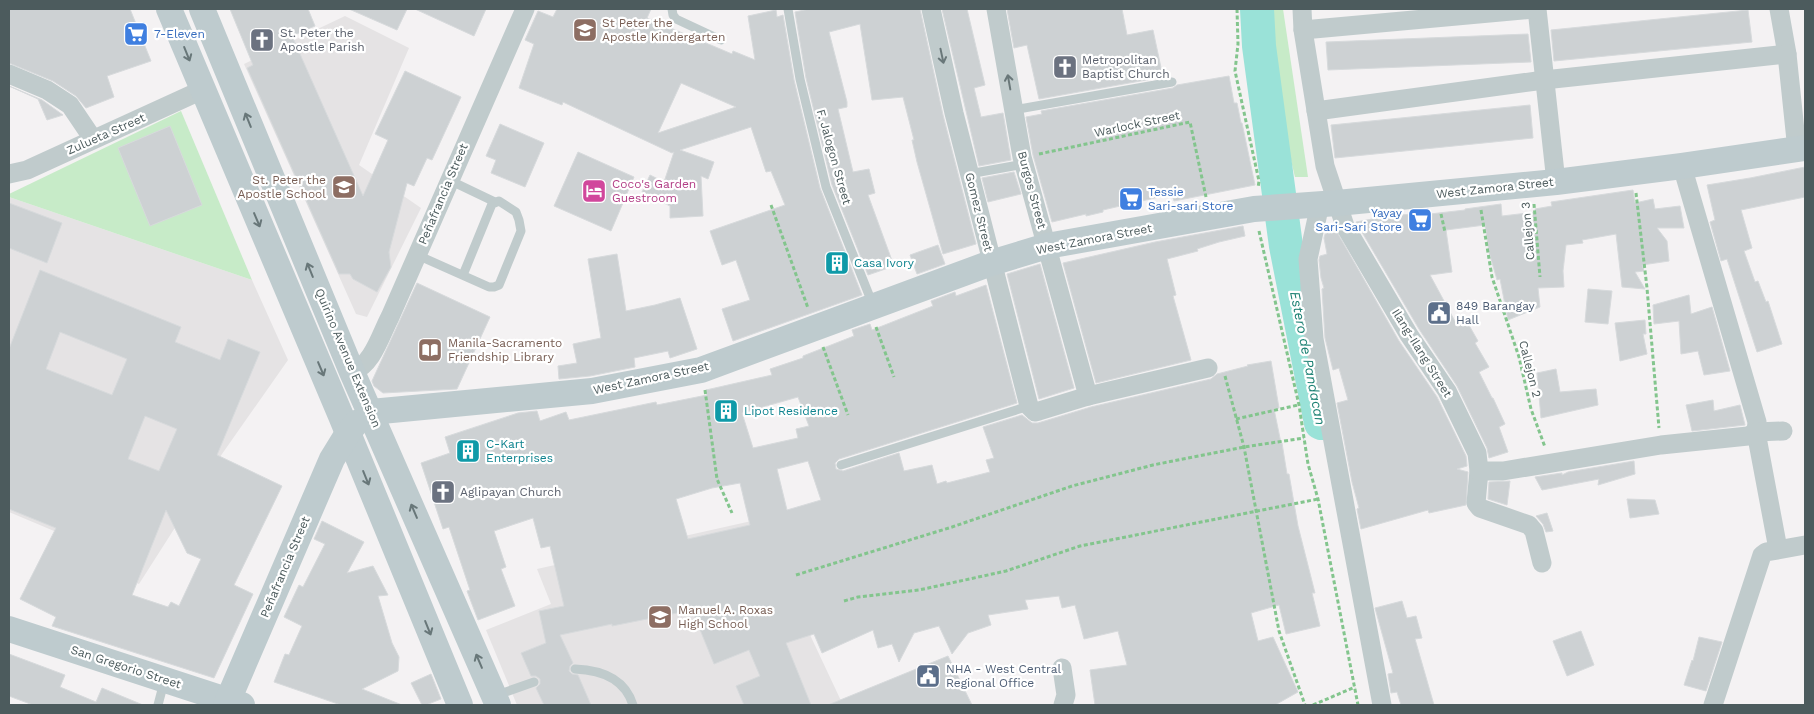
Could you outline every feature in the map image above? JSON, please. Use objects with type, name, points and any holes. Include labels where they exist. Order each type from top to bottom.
[{"type":"street","points":[[169,9],[348,433],[460,705]]},
{"type":"street","name":"Quirino Avenue Extension","points":[[202,9],[352,372],[496,701]]},
{"type":"street","name":"Peñafrancia Street","points":[[352,372],[368,361],[390,317],[525,9]]},
{"type":"street","name":"Gomez Street","points":[[931,9],[991,263],[1032,409]]},
{"type":"street","name":"Burgos Street","points":[[996,9],[1023,161],[1088,396]]},
{"type":"street","name":"Ilang-Ilang Street","points":[[1302,9],[1303,30],[1325,166],[1323,204],[1345,226],[1409,335],[1447,392],[1477,453],[1479,471],[1476,503],[1480,508],[1529,525],[1534,532],[1542,563]]},
{"type":"street","points":[[1303,30],[1535,9],[1552,140],[1544,183]]},
{"type":"street","points":[[1779,9],[1801,149]]},
{"type":"street","points":[[1316,111],[1544,80],[1787,54]]},
{"type":"street","points":[[9,74],[47,90],[70,104],[93,139]]},
{"type":"street","name":"Zulueta Street","points":[[9,174],[26,170],[202,90]]},
{"type":"street","name":"West Zamora Street","points":[[370,412],[592,392],[701,370],[991,263],[1047,246],[1258,209],[1544,183],[1801,149]]},
{"type":"street","points":[[1682,166],[1757,422],[1756,432],[1778,549]]},
{"type":"street","points":[[1323,204],[1308,259],[1314,339],[1382,705]]},
{"type":"street","points":[[1032,409],[1208,368]]},
{"type":"street","name":"Peñafrancia Street","points":[[232,704],[332,459],[356,422],[370,412]]},
{"type":"street","points":[[1479,471],[1503,471],[1661,446],[1748,436],[1756,432],[1783,430]]},
{"type":"street","points":[[1713,705],[1762,555],[1778,549],[1805,545]]},
{"type":"street","name":"San Gregorio Street","points":[[9,629],[232,704]]},
{"type":"street","points":[[1062,668],[1066,695],[1063,705]]},
{"type":"lane","points":[[672,9],[676,20],[721,40]]},
{"type":"lane","name":"F. Jalogon Street","points":[[788,9],[800,79],[826,187],[871,307]]},
{"type":"lane","points":[[1013,110],[1172,82]]},
{"type":"lane","points":[[969,174],[1023,161]]},
{"type":"lane","points":[[417,256],[489,286],[499,285],[520,232],[516,212],[500,201],[495,202],[449,180]]},
{"type":"lane","points":[[463,275],[492,204],[495,202]]},
{"type":"lane","points":[[841,465],[1032,409]]},
{"type":"lane","points":[[575,669],[604,673],[618,681],[631,698],[633,705]]},
{"type":"lane","points":[[158,705],[165,680]]},
{"type":"lane","points":[[496,701],[534,682]]},
{"type":"path","points":[[1237,9],[1238,44],[1235,71],[1259,181],[1258,209],[1299,405],[1308,464],[1318,499],[1358,705]]},
{"type":"path","name":"Warlock Street","points":[[1023,161],[1190,122],[1210,217]]},
{"type":"path","points":[[1634,172],[1661,446]]},
{"type":"path","name":"Callejon 3","points":[[1540,277],[1544,183]]},
{"type":"path","name":"Callejon 2","points":[[1479,189],[1492,278],[1519,357],[1531,409],[1550,463]]},
{"type":"path","points":[[871,307],[894,377]]},
{"type":"path","points":[[1208,368],[1222,366],[1244,448],[1279,631],[1305,705]]},
{"type":"path","points":[[701,370],[716,479],[732,513]]},
{"type":"path","points":[[1236,419],[1299,405]]},
{"type":"path","points":[[796,576],[952,527],[1072,486],[1153,465],[1304,438]]},
{"type":"path","points":[[844,601],[858,597],[919,590],[1006,571],[1080,546],[1318,499]]},
{"type":"path","points":[[1313,705],[1355,687]]},
{"type":"shaded area","name":"St. Peter the Apostle School","points":[[345,16],[409,48],[359,165],[421,208],[367,317],[356,314],[244,64]]},
{"type":"shaded area","points":[[9,197],[252,280],[288,360],[222,454],[139,584],[87,564],[92,547],[9,512]]},
{"type":"shaded area","name":"Manuel A. Roxas High School","points":[[756,520],[843,705],[517,705],[486,630],[551,604],[537,569]]},
{"type":"green space","points":[[1271,9],[1283,9],[1308,177],[1295,177],[1279,111]]},
{"type":"green space","points":[[181,111],[252,280],[9,197],[9,194]]},
{"type":"building","points":[[9,9],[130,9],[151,61],[107,76],[114,97],[86,108],[76,96],[53,81],[9,63]]},
{"type":"building","points":[[230,9],[308,9],[315,26],[292,36],[363,196],[388,140],[375,134],[405,71],[461,97],[432,160],[427,158],[414,186],[407,183],[389,252],[391,267],[377,292],[353,279],[350,274],[339,274],[247,68],[253,65]]},
{"type":"building","points":[[349,9],[407,9],[397,30]]},
{"type":"building","points":[[415,9],[486,9],[474,36]]},
{"type":"building","points":[[557,9],[651,9],[647,18],[732,54],[733,51],[755,60],[748,16],[776,10],[777,17],[783,15],[794,80],[820,188],[862,295],[733,341],[722,309],[750,300],[736,260],[722,265],[710,231],[785,205],[771,171],[766,172],[751,127],[680,150],[714,162],[708,179],[701,176],[703,216],[670,218],[670,206],[642,192],[650,175],[664,182],[674,152],[672,153],[563,102],[562,105],[519,88],[534,44],[525,40],[538,11],[553,17]],"holes":[[[681,83],[736,107],[658,133]]]},
{"type":"building","points":[[809,9],[920,9],[943,115],[976,244],[943,254],[917,162],[912,140],[914,140],[903,97],[872,100],[860,24],[829,32],[847,102],[847,107],[838,109],[853,172],[869,169],[875,193],[868,195],[894,266],[868,275],[832,185],[806,78],[795,12]]},
{"type":"building","points":[[942,9],[967,9],[985,85],[974,88],[981,117],[1003,113],[1011,160],[979,166]]},
{"type":"building","points":[[1007,9],[1122,9],[1127,35],[1153,30],[1163,77],[1039,99],[1027,45],[1014,48]]},
{"type":"building","points":[[1748,10],[1752,42],[1554,61],[1551,30]]},
{"type":"building","points":[[1528,34],[1531,62],[1328,70],[1326,42]]},
{"type":"building","points":[[1229,76],[1234,103],[1237,103],[1242,123],[1255,185],[1174,201],[1172,194],[1103,210],[1103,212],[1086,216],[1086,214],[1052,222],[1033,155],[1026,117],[1042,114],[1041,111],[1173,88],[1177,85]]},
{"type":"building","points":[[9,86],[42,100],[63,115],[47,120],[38,99]]},
{"type":"building","points":[[1530,105],[1533,138],[1335,158],[1331,125]]},
{"type":"building","points":[[500,124],[544,143],[525,187],[491,173],[496,160],[486,156]]},
{"type":"building","points":[[170,126],[202,205],[150,226],[118,148]]},
{"type":"building","name":"Coco's Garden Guestroom","points":[[578,152],[634,177],[611,231],[554,206]]},
{"type":"building","points":[[1805,167],[1805,197],[1741,210],[1752,248],[1744,251],[1755,282],[1758,281],[1766,302],[1768,301],[1782,344],[1757,352],[1727,259],[1721,261],[1710,222],[1715,220],[1707,185]]},
{"type":"building","points":[[1014,172],[1021,194],[988,202],[982,178]]},
{"type":"building","points":[[1633,190],[1635,203],[1653,199],[1655,209],[1680,206],[1684,228],[1657,228],[1667,241],[1669,261],[1642,265],[1644,271],[1635,272],[1645,289],[1622,287],[1616,234],[1582,240],[1583,243],[1566,245],[1563,271],[1564,287],[1538,288],[1540,307],[1508,320],[1500,279],[1497,280],[1489,252],[1485,225],[1446,230],[1452,272],[1430,275],[1457,325],[1466,320],[1478,341],[1475,343],[1489,367],[1479,372],[1505,424],[1499,427],[1508,452],[1489,458],[1487,448],[1457,386],[1419,329],[1356,222],[1383,217],[1430,212],[1430,214],[1501,204],[1502,216],[1536,212],[1535,209],[1552,206],[1551,202]]},
{"type":"building","points":[[9,203],[62,223],[47,263],[9,248]]},
{"type":"building","points":[[1333,225],[1399,341],[1437,397],[1466,456],[1467,466],[1457,469],[1468,472],[1466,505],[1429,513],[1428,510],[1361,529],[1357,509],[1359,508],[1352,482],[1337,403],[1348,400],[1339,368],[1333,370],[1325,338],[1322,289],[1324,288],[1319,260],[1320,256],[1327,254],[1324,238],[1327,227]]},
{"type":"building","points":[[1243,226],[1245,236],[1219,242],[1197,249],[1198,251],[1167,259],[1176,295],[1173,296],[1191,360],[1096,383],[1063,263],[1155,242]]},
{"type":"building","points":[[938,245],[945,264],[917,274],[910,255]]},
{"type":"building","points":[[617,254],[626,311],[680,298],[697,349],[670,358],[668,351],[634,358],[635,367],[590,376],[559,379],[558,366],[577,363],[573,344],[601,338],[588,259]]},
{"type":"building","points":[[1040,264],[1074,388],[1039,399],[1007,274]]},
{"type":"building","points":[[40,270],[181,327],[175,342],[220,360],[228,339],[260,352],[217,455],[282,486],[234,585],[253,594],[214,678],[52,626],[56,617],[20,599],[56,528],[9,509],[9,349]],"holes":[[[60,332],[127,359],[112,395],[46,369]],[[145,416],[177,429],[159,471],[128,459]],[[166,510],[187,553],[201,559],[179,606],[171,602],[168,607],[132,595]]]},
{"type":"building","name":"Manila-Sacramento Friendship Library","points":[[417,283],[490,317],[457,389],[383,393],[374,386],[372,381]]},
{"type":"building","points":[[986,285],[1017,403],[839,459],[835,463],[836,469],[843,471],[899,453],[904,471],[932,465],[937,484],[946,481],[947,483],[990,472],[986,460],[994,458],[983,427],[1022,415],[1032,423],[1038,423],[1091,407],[1211,379],[1217,374],[1247,365],[1271,361],[1279,408],[1274,409],[1287,474],[1289,474],[1298,526],[1315,593],[1312,593],[1320,626],[1286,634],[1279,605],[1251,613],[1258,641],[1273,637],[1298,692],[1275,705],[1095,705],[1090,670],[1127,665],[1118,631],[1084,639],[1075,605],[1062,608],[1059,596],[1025,600],[1028,609],[988,615],[991,625],[968,633],[952,654],[939,626],[914,633],[899,662],[892,644],[878,648],[873,630],[822,653],[814,634],[786,643],[811,705],[744,705],[736,686],[760,676],[749,650],[714,664],[692,610],[560,635],[573,663],[569,671],[572,674],[578,675],[591,705],[544,705],[536,688],[540,684],[540,679],[536,676],[531,676],[521,653],[546,643],[539,611],[564,606],[550,546],[541,548],[533,518],[494,531],[506,567],[501,569],[515,606],[478,620],[467,591],[470,590],[449,527],[443,529],[421,463],[450,453],[445,437],[518,413],[537,411],[540,421],[566,412],[569,420],[656,402],[657,405],[707,395],[706,390],[772,375],[770,369],[803,358],[803,356],[854,336],[852,330],[870,324],[872,330],[933,306],[931,301],[955,292],[956,296]],"holes":[[[798,397],[809,426],[796,429],[798,438],[753,448],[742,413]],[[808,461],[821,500],[787,510],[777,469]],[[740,483],[750,525],[688,539],[676,499],[712,488]]]},
{"type":"building","points":[[1588,289],[1612,291],[1608,324],[1585,322]]},
{"type":"building","points":[[1689,295],[1691,314],[1712,307],[1730,371],[1704,375],[1698,351],[1681,354],[1679,321],[1654,324],[1653,305]]},
{"type":"building","points":[[1645,320],[1646,334],[1643,334],[1647,354],[1620,361],[1615,323]]},
{"type":"building","points":[[1556,369],[1560,392],[1596,389],[1598,405],[1541,418],[1537,373]]},
{"type":"building","points":[[1713,400],[1714,411],[1740,405],[1745,425],[1692,431],[1686,405]]},
{"type":"building","points":[[1634,461],[1635,474],[1598,485],[1599,479],[1542,490],[1535,477],[1562,473],[1562,475],[1568,472]]},
{"type":"building","points":[[1510,481],[1507,505],[1488,499],[1489,482]]},
{"type":"building","points":[[1627,499],[1655,500],[1659,514],[1630,518]]},
{"type":"building","points":[[1547,513],[1553,531],[1546,532],[1543,524],[1536,516]]},
{"type":"building","points":[[322,521],[364,542],[347,573],[373,566],[388,595],[378,596],[392,643],[399,657],[398,671],[362,689],[402,705],[341,705],[274,682],[285,654],[289,655],[302,626],[284,617],[299,585],[303,587],[325,544],[314,539]]},
{"type":"building","points":[[1402,601],[1407,618],[1416,616],[1422,638],[1415,639],[1434,705],[1401,705],[1397,692],[1391,693],[1388,674],[1393,673],[1375,608]]},
{"type":"building","points":[[1581,631],[1594,665],[1567,676],[1553,641]]},
{"type":"building","points":[[1699,637],[1722,642],[1706,691],[1684,685]]},
{"type":"building","points":[[9,654],[65,675],[60,687],[96,702],[102,688],[143,705],[33,705],[9,696]]},
{"type":"building","name":"NHA - West Central Regional Office","points":[[948,656],[972,705],[828,705]]},
{"type":"building","points":[[431,674],[441,699],[422,705],[411,683]]},
{"type":"waterway","name":"Estero de Pandacan","points":[[1257,9],[1259,46],[1286,246],[1321,423]]},
{"type":"place","name":"St Peter the Apostle Kindergarten","points":[[585,30]]},
{"type":"place","name":"7-Eleven","points":[[136,34]]},
{"type":"place","name":"St. Peter the Apostle Parish","points":[[262,40]]},
{"type":"place","name":"Metropolitan Baptist Church","points":[[1065,67]]},
{"type":"place","name":"St. Peter the Apostle School","points":[[344,187]]},
{"type":"place","name":"Coco's Garden Guestroom","points":[[594,191]]},
{"type":"place","name":"Tessie Sari-sari Store","points":[[1131,199]]},
{"type":"place","name":"Yayay Sari-Sari Store","points":[[1420,220]]},
{"type":"place","name":"Casa Ivory","points":[[837,263]]},
{"type":"place","name":"849 Barangay Hall","points":[[1439,313]]},
{"type":"place","name":"Manila-Sacramento Friendship Library","points":[[430,350]]},
{"type":"place","name":"Lipot Residence","points":[[726,411]]},
{"type":"place","name":"C-Kart Enterprises","points":[[468,451]]},
{"type":"place","name":"Aglipayan Church","points":[[443,492]]},
{"type":"place","name":"Manuel A. Roxas High School","points":[[660,617]]},
{"type":"place","name":"NHA - West Central Regional Office","points":[[928,676]]}]
